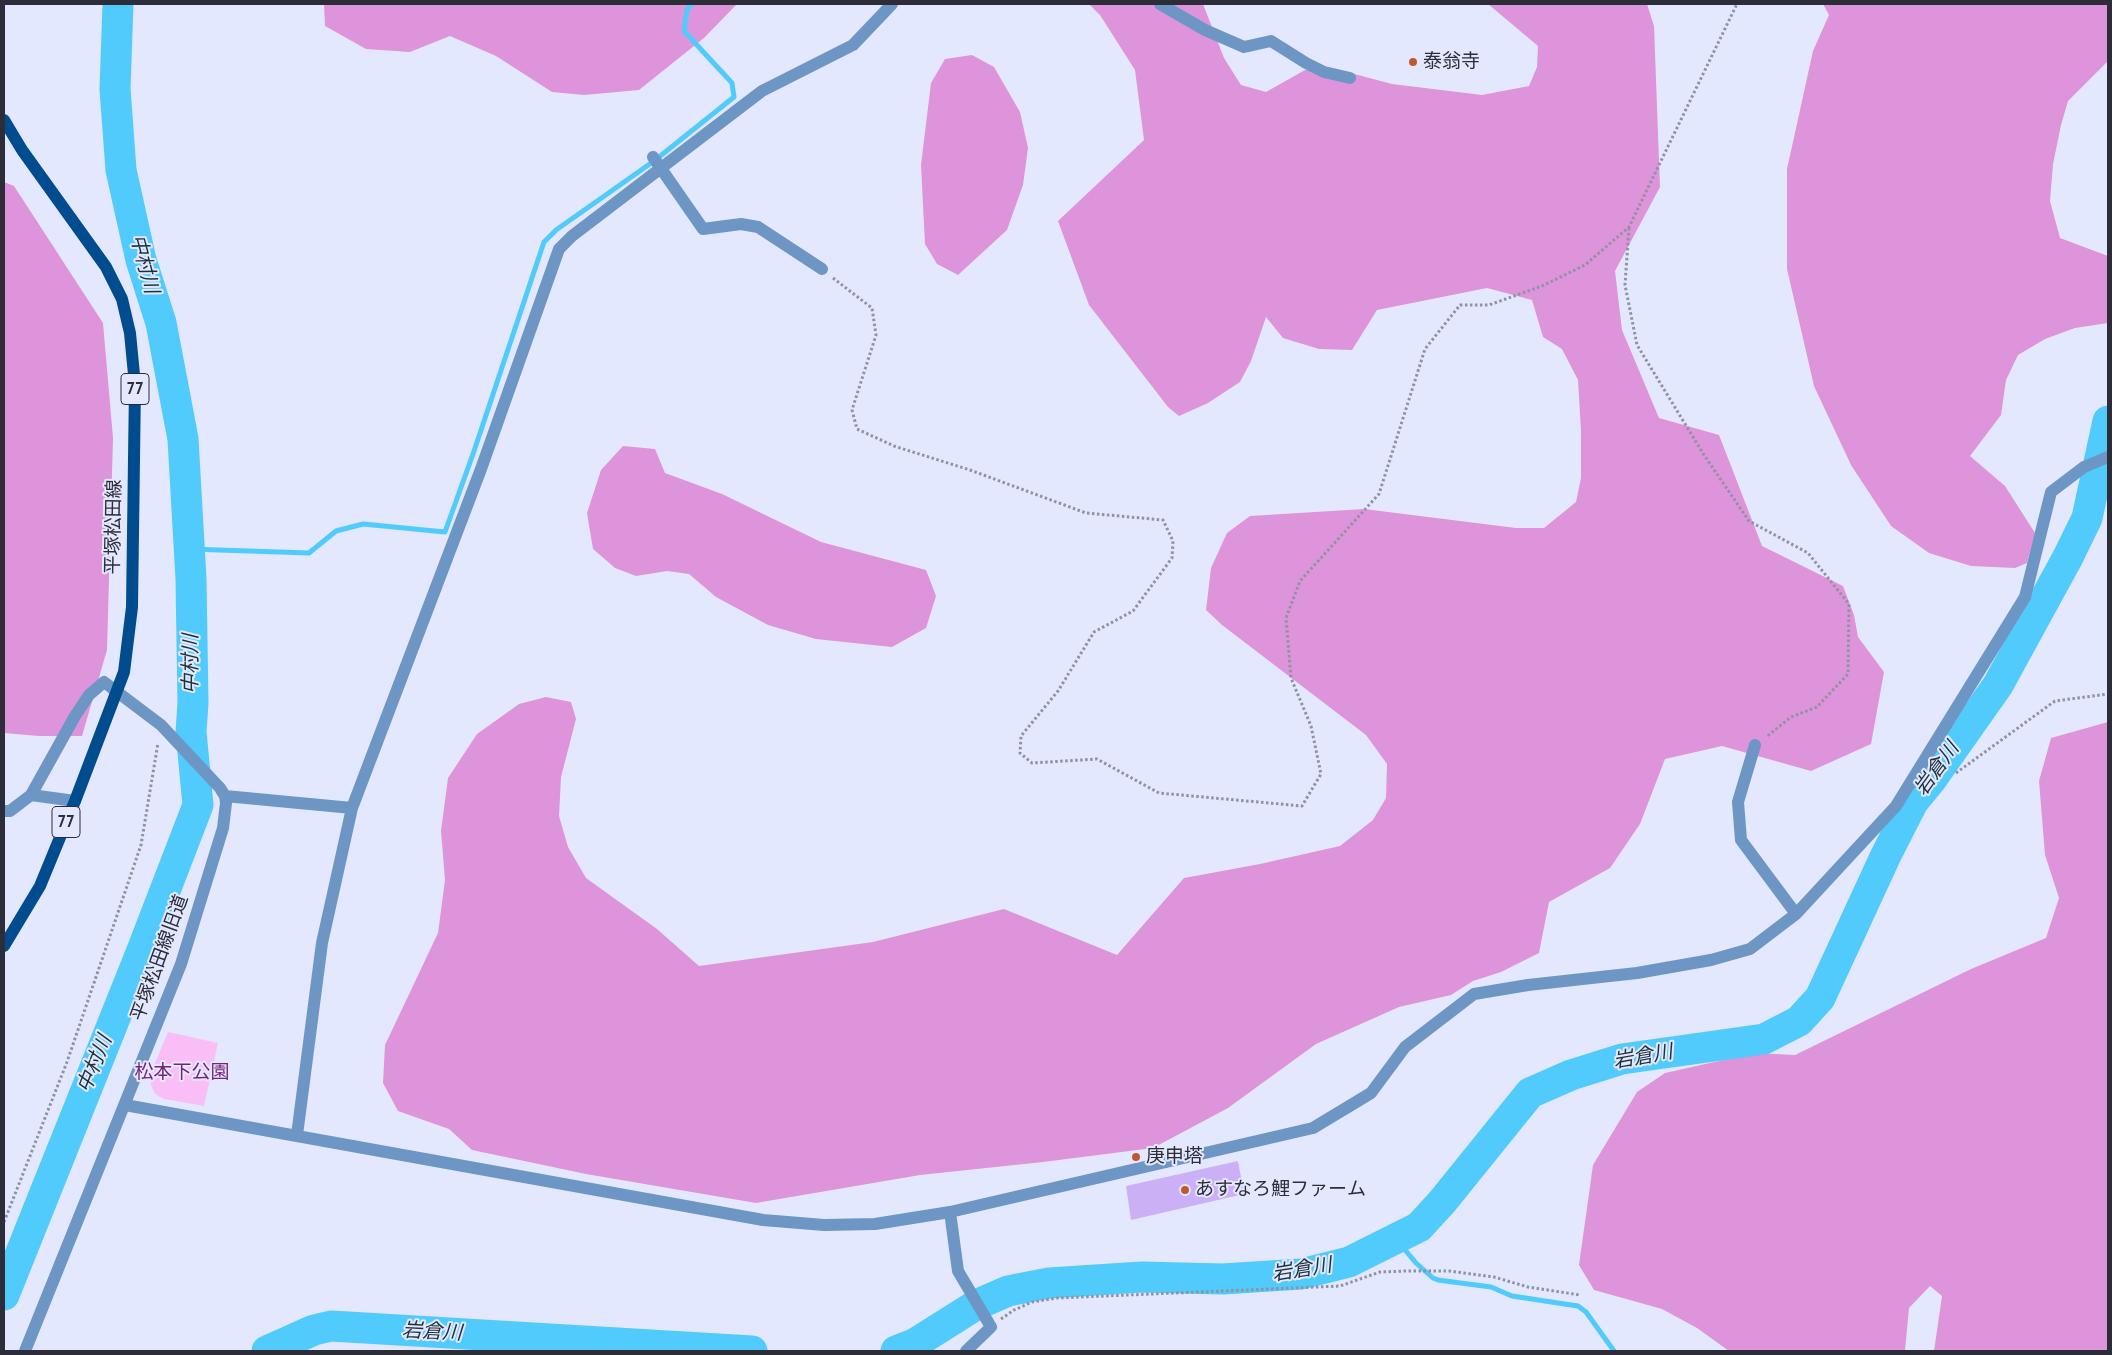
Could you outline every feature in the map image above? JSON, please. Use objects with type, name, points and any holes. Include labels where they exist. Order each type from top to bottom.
[{"type":"main road","name":"平塚松田線","points":[[4,123],[106,267],[122,299],[130,333],[136,385],[132,607],[124,672],[75,801],[40,886],[4,946]]},
{"type":"street","points":[[298,1135],[322,943],[352,808],[481,469],[559,249],[657,163],[762,91],[853,45],[892,4]]},
{"type":"street","points":[[1160,4],[1205,30],[1244,47],[1270,41],[1324,72],[1350,78]]},
{"type":"street","points":[[657,163],[702,229],[740,224],[758,227],[822,269]]},
{"type":"street","points":[[125,1105],[763,1220],[824,1225],[875,1224],[950,1212],[1313,1128],[1371,1093],[1405,1047],[1474,994],[1528,985],[1637,973],[1710,960],[1750,949],[1796,914],[1896,806],[2026,597],[2051,492],[2084,467],[2108,458]]},
{"type":"street","points":[[4,812],[10,811],[31,795],[89,695],[104,682],[165,729],[212,779],[225,796],[352,808]]},
{"type":"street","points":[[1755,745],[1738,802],[1740,840],[1796,914]]},
{"type":"street","points":[[31,795],[75,801]]},
{"type":"street","name":"平塚松田線旧道","points":[[25,1351],[181,964],[223,828],[225,796]]},
{"type":"street","points":[[950,1212],[958,1271],[991,1327],[966,1351]]},
{"type":"path","points":[[1737,4],[1629,227],[1625,285],[1637,345],[1704,455],[1749,522],[1808,553],[1849,604],[1848,674],[1817,707],[1791,717],[1755,745]]},
{"type":"path","points":[[822,269],[872,308],[876,335],[852,410],[857,429],[894,446],[970,470],[1086,513],[1163,520],[1173,541],[1172,558],[1133,611],[1094,632],[1058,691],[1020,736],[1020,753],[1032,762],[1097,759],[1159,793],[1302,806],[1321,774],[1311,726],[1292,678],[1286,618],[1300,581],[1379,494],[1425,349],[1460,305],[1489,305],[1551,282],[1585,265],[1629,227]]},
{"type":"path","points":[[1956,773],[2055,701],[2108,694]]},
{"type":"path","points":[[4,1222],[67,1062],[141,845],[165,729]]},
{"type":"path","points":[[991,1327],[1014,1310],[1032,1302],[1057,1298],[1340,1286],[1380,1272],[1449,1271],[1494,1277],[1528,1287],[1580,1295]]},
{"type":"green space","name":"松本下公園","points":[[168,1032],[218,1043],[204,1106],[164,1099],[155,1094],[151,1085],[150,1075]]},
{"type":"shaded area","points":[[324,4],[737,4],[704,38],[639,90],[584,95],[552,92],[496,56],[450,36],[410,52],[366,49],[325,26]]},
{"type":"shaded area","points":[[1089,4],[1203,4],[1224,58],[1241,85],[1266,92],[1305,70],[1328,67],[1392,84],[1482,95],[1529,86],[1537,67],[1538,46],[1488,4],[1647,4],[1654,26],[1660,187],[1615,271],[1622,330],[1659,418],[1719,435],[1762,546],[1843,586],[1854,615],[1858,637],[1884,672],[1871,744],[1811,771],[1722,746],[1665,759],[1640,824],[1610,868],[1549,902],[1539,953],[1501,972],[1473,981],[1451,995],[1399,1007],[1316,1044],[1228,1108],[1153,1148],[920,1175],[756,1203],[586,1174],[472,1150],[449,1129],[398,1111],[383,1083],[385,1045],[438,933],[445,880],[441,831],[448,778],[477,734],[519,704],[546,697],[571,702],[576,719],[561,777],[559,816],[568,847],[586,878],[657,929],[699,966],[873,942],[1004,909],[1117,955],[1184,878],[1260,864],[1340,846],[1373,820],[1386,798],[1387,764],[1366,735],[1222,625],[1206,610],[1211,568],[1227,533],[1250,516],[1364,509],[1516,528],[1544,528],[1576,502],[1581,478],[1578,380],[1562,349],[1543,337],[1532,300],[1487,288],[1377,310],[1352,350],[1319,349],[1283,338],[1266,317],[1251,361],[1240,382],[1208,403],[1179,416],[1168,407],[1089,305],[1058,221],[1144,140],[1135,70],[1100,15]]},
{"type":"shaded area","points":[[1823,4],[2108,4],[2108,61],[2068,101],[2053,164],[2050,201],[2060,238],[2108,256],[2108,323],[2075,328],[2045,339],[2018,355],[2006,380],[2001,415],[1970,456],[2005,486],[2035,533],[2027,563],[2015,568],[1971,566],[1929,553],[1891,526],[1851,465],[1814,386],[1787,269],[1787,169],[1813,51],[1829,15]]},
{"type":"shaded area","points":[[972,55],[994,67],[1020,112],[1028,148],[1023,185],[1007,230],[958,275],[937,264],[925,244],[921,165],[931,83],[945,59]]},
{"type":"shaded area","points":[[4,182],[14,186],[103,323],[113,438],[107,650],[82,736],[39,736],[4,733]]},
{"type":"shaded area","points":[[623,446],[655,449],[665,473],[722,494],[821,542],[926,570],[936,596],[926,628],[892,647],[816,639],[768,625],[716,597],[689,574],[667,571],[636,576],[615,568],[593,549],[587,513],[601,470]]},
{"type":"shaded area","points":[[2108,722],[2108,1351],[1934,1351],[1942,1296],[1930,1286],[1909,1308],[1905,1351],[1729,1351],[1697,1328],[1662,1309],[1594,1290],[1579,1265],[1593,1165],[1637,1092],[1665,1073],[1755,1053],[1795,1055],[1971,969],[2046,938],[2059,898],[2045,855],[2039,781],[2051,738]]},
{"type":"building","name":"あすなろ鯉ファーム","points":[[1238,1161],[1244,1194],[1131,1220],[1126,1186]]},
{"type":"waterway","name":"中村川","points":[[4,1295],[198,805],[191,732],[193,703],[191,579],[183,439],[161,323],[141,260],[121,170],[115,89],[118,4]]},
{"type":"waterway","points":[[189,549],[309,553],[336,531],[363,524],[445,532],[544,242],[556,230],[654,161],[734,97],[732,83],[684,31],[687,10],[691,4]]},
{"type":"waterway","name":"岩倉川","points":[[896,1351],[914,1344],[976,1305],[1008,1291],[1049,1283],[1142,1277],[1223,1279],[1301,1274],[1349,1262],[1419,1227],[1442,1202],[1530,1093],[1571,1075],[1622,1059],[1764,1039],[1799,1021],[1820,998],[1886,855],[1913,802],[1931,780],[1998,685],[2068,557],[2087,518],[2108,421]]},
{"type":"waterway","points":[[1396,1239],[1416,1263],[1438,1280],[1491,1287],[1512,1296],[1578,1306],[1586,1312],[1614,1351]]},
{"type":"waterway","name":"岩倉川","points":[[267,1351],[314,1330],[331,1326],[752,1351]]},
{"type":"place","name":"泰翁寺","points":[[1413,62]]},
{"type":"place","name":"庚申塔","points":[[1136,1157]]},
{"type":"place","name":"あすなろ鯉ファーム","points":[[1185,1190]]}]
